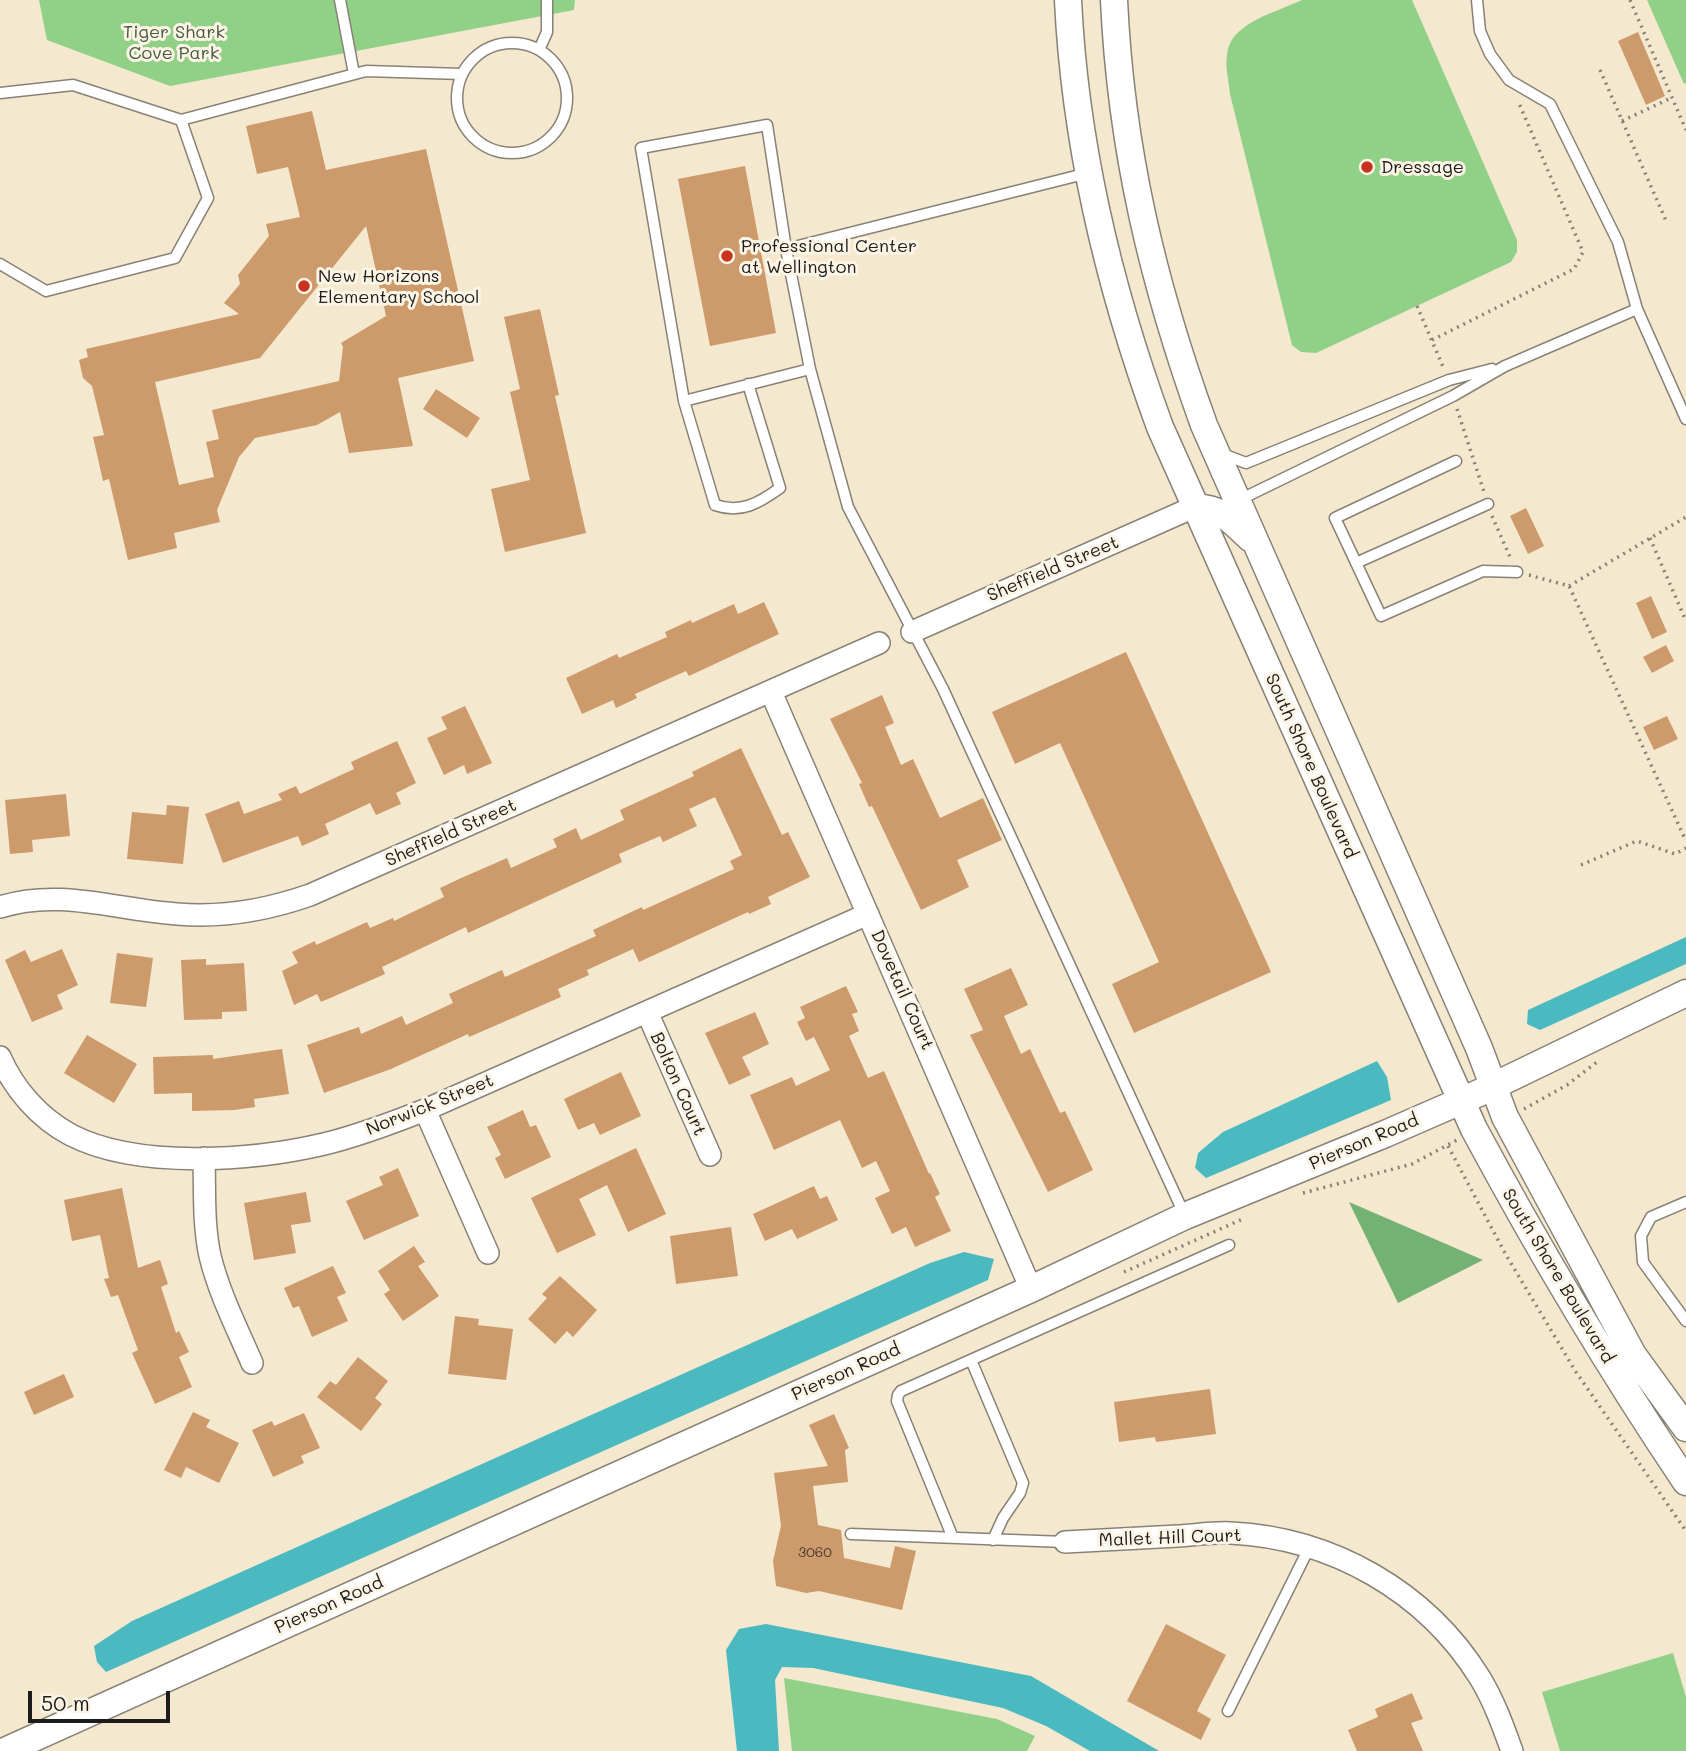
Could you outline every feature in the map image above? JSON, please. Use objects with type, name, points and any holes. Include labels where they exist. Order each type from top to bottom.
[{"type":"street","name":"South Shore Boulevard","points":[[1068,0],[1076,100],[1100,234],[1133,355],[1170,453],[1436,1048],[1503,1182],[1640,1413],[1686,1482]]},
{"type":"street","name":"South Shore Boulevard","points":[[1114,0],[1122,104],[1145,235],[1178,354],[1215,451],[1479,1048],[1505,1117],[1633,1355],[1686,1428]]},
{"type":"street","points":[[1170,453],[1207,489],[1221,498],[1237,501]]},
{"type":"street","points":[[1194,507],[1214,508],[1256,544]]},
{"type":"street","name":"Sheffield Street","points":[[912,632],[1194,507]]},
{"type":"street","name":"Sheffield Street","points":[[0,907],[38,899],[65,899],[176,914],[217,915],[284,904],[310,895],[879,643]]},
{"type":"street","name":"Dovetail Court","points":[[771,692],[1031,1289]]},
{"type":"street","name":"Norwick Street","points":[[0,1057],[20,1093],[38,1112],[71,1135],[95,1145],[121,1152],[204,1158],[269,1153],[323,1144],[376,1129],[425,1110],[869,914]]},
{"type":"street","name":"Pierson Road","points":[[5,1751],[1031,1289],[1185,1216],[1385,1135],[1686,993]]},
{"type":"street","name":"Bolton Court","points":[[647,1012],[710,1155]]},
{"type":"street","points":[[425,1110],[488,1253]]},
{"type":"street","points":[[204,1158],[205,1224],[210,1256],[252,1363]]},
{"type":"street","name":"Mallet Hill Court","points":[[1065,1542],[1228,1533],[1270,1536],[1310,1546],[1348,1561],[1407,1596],[1437,1623],[1480,1678],[1499,1714],[1512,1751]]},
{"type":"lane","points":[[340,0],[354,74]]},
{"type":"lane","points":[[539,50],[547,32],[547,0]]},
{"type":"lane","points":[[1477,0],[1480,31],[1490,54],[1509,80],[1550,104],[1618,242],[1637,309],[1686,419]]},
{"type":"lane","points":[[522,44],[539,50],[553,60],[568,92],[560,127],[548,140],[533,150],[514,154],[495,151],[479,143],[466,129],[458,111],[457,93],[462,75],[472,60],[495,46],[522,44]]},
{"type":"lane","points":[[0,93],[74,85],[181,120],[366,71],[462,75]]},
{"type":"lane","points":[[0,264],[46,291],[175,258],[208,198],[181,120]]},
{"type":"lane","points":[[748,384],[780,488],[761,502],[730,510],[715,505],[684,401],[640,148],[767,125],[786,248],[810,369],[848,507],[943,689],[1185,1216]]},
{"type":"lane","points":[[786,248],[1088,173]]},
{"type":"lane","points":[[1237,501],[1453,396],[1505,366],[1637,309]]},
{"type":"lane","points":[[1215,451],[1247,463],[1449,380],[1505,366]]},
{"type":"lane","points":[[684,401],[810,369]]},
{"type":"lane","points":[[1456,461],[1335,518],[1381,616],[1483,571],[1517,572]]},
{"type":"lane","points":[[1356,563],[1488,504]]},
{"type":"lane","points":[[1686,1202],[1651,1217],[1641,1236],[1643,1262],[1686,1321]]},
{"type":"lane","points":[[953,1538],[897,1401],[901,1391],[1229,1245]]},
{"type":"lane","points":[[971,1360],[1023,1483],[993,1539]]},
{"type":"lane","points":[[851,1534],[1065,1542]]},
{"type":"lane","points":[[1228,1711],[1310,1546]]},
{"type":"path","points":[[1630,0],[1686,130]]},
{"type":"path","points":[[1600,69],[1667,223]]},
{"type":"path","points":[[1432,340],[1574,269],[1583,252],[1509,80]]},
{"type":"path","points":[[1622,121],[1672,98]]},
{"type":"path","points":[[1417,306],[1449,380]]},
{"type":"path","points":[[1453,396],[1496,528],[1517,572],[1569,586],[1686,517]]},
{"type":"path","points":[[1650,538],[1686,621]]},
{"type":"path","points":[[1569,586],[1686,841]]},
{"type":"path","points":[[1581,865],[1637,841],[1675,854],[1686,848]]},
{"type":"path","points":[[1448,1146],[1506,1255],[1576,1372],[1686,1531]]},
{"type":"green space","name":"Tiger Shark Cove Park","points":[[39,0],[575,0],[574,10],[170,86],[47,40]]},
{"type":"green space","name":"Dressage","points":[[1302,0],[1412,0],[1517,240],[1517,252],[1511,262],[1316,353],[1301,352],[1292,345],[1230,94],[1226,65],[1230,44],[1245,27]]},
{"type":"green space","points":[[1647,0],[1686,0],[1684,84]]},
{"type":"green space","points":[[1349,1202],[1483,1260],[1398,1303]]},
{"type":"green space","points":[[1673,1653],[1686,1697],[1686,1751],[1560,1751],[1542,1692]]},
{"type":"green space","points":[[784,1678],[997,1719],[1035,1736],[1027,1751],[792,1751]]},
{"type":"water","points":[[1686,937],[1686,964],[1540,1030],[1527,1024],[1528,1010]]},
{"type":"water","points":[[1377,1061],[1387,1077],[1391,1100],[1206,1178],[1195,1168],[1198,1153],[1223,1132]]},
{"type":"water","points":[[964,1252],[994,1259],[988,1280],[106,1672],[97,1662],[94,1646],[132,1621],[930,1263]]},
{"type":"water","points":[[766,1624],[1031,1676],[1159,1751],[1090,1751],[1046,1726],[1003,1708],[813,1668],[782,1667],[775,1680],[779,1751],[737,1751],[726,1650],[739,1629]]},
{"type":"building","points":[[1638,32],[1665,96],[1646,105],[1618,41]]},
{"type":"building","points":[[312,111],[326,170],[426,149],[474,361],[398,378],[413,446],[349,453],[340,412],[317,425],[255,438],[239,457],[217,510],[220,522],[174,533],[177,548],[128,560],[109,479],[103,481],[93,437],[104,435],[92,386],[83,378],[79,360],[88,357],[86,349],[239,314],[224,303],[240,284],[238,275],[269,236],[266,224],[300,217],[288,167],[257,174],[246,126]],"holes":[[[366,226],[386,316],[341,343],[343,347],[339,381],[212,410],[219,439],[206,442],[214,477],[179,485],[155,382],[260,358]]]},
{"type":"building","name":"Professional Center at Wellington","points":[[745,166],[776,333],[710,346],[678,179]]},
{"type":"building","points":[[540,309],[559,395],[555,396],[586,533],[505,552],[491,489],[530,480],[510,392],[520,389],[504,317]]},
{"type":"building","points":[[436,389],[480,418],[467,438],[423,409]]},
{"type":"building","points":[[1526,508],[1544,546],[1528,554],[1510,516]]},
{"type":"building","points":[[1651,596],[1667,632],[1652,639],[1636,603]]},
{"type":"building","points":[[764,602],[779,634],[689,676],[686,671],[635,694],[637,698],[616,708],[613,700],[582,714],[566,678],[617,654],[619,658],[667,637],[665,632],[691,620],[692,623],[734,604],[738,614]]},
{"type":"building","points":[[1666,645],[1674,661],[1652,673],[1643,657]]},
{"type":"building","points":[[1126,652],[1271,972],[1134,1033],[1112,984],[1159,962],[1060,743],[1015,764],[992,712]]},
{"type":"building","points":[[882,695],[894,723],[885,727],[901,765],[913,759],[940,818],[983,798],[1002,840],[957,860],[969,887],[921,910],[872,806],[869,807],[859,784],[862,783],[830,719]]},
{"type":"building","points":[[465,706],[492,763],[467,774],[464,765],[444,775],[427,738],[447,729],[441,717]]},
{"type":"building","points":[[1667,716],[1678,739],[1654,750],[1643,727]]},
{"type":"building","points":[[397,741],[416,783],[396,793],[401,804],[376,815],[370,803],[325,824],[329,834],[302,846],[298,836],[223,863],[205,814],[239,801],[244,814],[282,800],[278,794],[296,786],[300,794],[354,769],[351,762]]},
{"type":"building","points":[[741,748],[782,835],[788,832],[810,877],[768,897],[771,904],[749,914],[748,912],[639,962],[633,949],[587,970],[589,975],[558,989],[561,997],[469,1037],[468,1034],[391,1069],[324,1093],[307,1045],[359,1027],[361,1034],[402,1016],[406,1025],[453,1003],[449,994],[502,970],[505,977],[596,936],[593,930],[734,869],[730,861],[742,855],[715,797],[689,809],[697,826],[663,842],[660,836],[619,854],[622,862],[468,933],[466,927],[382,967],[385,974],[321,1002],[317,994],[294,1005],[282,971],[298,963],[292,952],[315,941],[316,945],[367,922],[370,928],[393,918],[394,921],[444,897],[440,888],[507,858],[511,868],[557,847],[553,839],[576,828],[581,840],[624,820],[620,810],[694,776],[692,772]]},
{"type":"building","points":[[66,794],[70,836],[32,840],[33,852],[10,854],[5,800]]},
{"type":"building","points":[[167,805],[189,807],[183,864],[127,859],[132,812],[166,815]]},
{"type":"building","points":[[62,949],[78,985],[57,995],[63,1009],[32,1022],[5,960],[25,950],[31,962]]},
{"type":"building","points":[[117,953],[153,958],[146,1007],[110,1003]]},
{"type":"building","points":[[206,959],[206,965],[244,963],[247,1011],[222,1012],[222,1019],[184,1020],[181,960]]},
{"type":"building","points":[[1011,968],[1028,1005],[1004,1016],[1021,1054],[1030,1049],[1060,1113],[1065,1111],[1093,1170],[1048,1192],[970,1035],[983,1030],[964,989]]},
{"type":"building","points":[[846,986],[858,1012],[852,1014],[859,1031],[849,1036],[868,1078],[884,1071],[940,1194],[935,1197],[951,1231],[915,1247],[906,1227],[892,1234],[875,1198],[890,1191],[876,1161],[862,1168],[840,1120],[774,1150],[750,1095],[792,1077],[796,1086],[830,1070],[814,1037],[806,1041],[797,1022],[805,1018],[800,1007]]},
{"type":"building","points":[[755,1012],[769,1044],[742,1057],[751,1075],[729,1085],[705,1033]]},
{"type":"building","points":[[87,1035],[137,1064],[114,1103],[64,1073]]},
{"type":"building","points":[[282,1049],[289,1094],[254,1099],[255,1107],[192,1111],[192,1093],[154,1094],[153,1057],[213,1055],[213,1059]]},
{"type":"building","points":[[621,1072],[641,1116],[600,1135],[594,1123],[578,1130],[564,1099]]},
{"type":"building","points":[[523,1110],[530,1127],[536,1125],[551,1157],[505,1179],[495,1158],[501,1155],[487,1127]]},
{"type":"building","points":[[636,1148],[666,1214],[628,1232],[607,1185],[579,1199],[596,1235],[557,1253],[531,1198]]},
{"type":"building","points":[[398,1168],[419,1216],[364,1240],[346,1201],[383,1185],[379,1177]]},
{"type":"building","points":[[814,1186],[820,1199],[827,1196],[838,1220],[797,1239],[792,1229],[765,1241],[753,1214]]},
{"type":"building","points":[[122,1188],[138,1268],[160,1260],[168,1284],[161,1287],[176,1333],[179,1331],[189,1352],[179,1357],[192,1387],[155,1404],[132,1353],[138,1350],[118,1295],[111,1297],[104,1279],[109,1278],[100,1235],[72,1241],[64,1200]]},
{"type":"building","points":[[306,1192],[311,1222],[291,1225],[296,1253],[254,1260],[244,1203]]},
{"type":"building","points":[[731,1227],[738,1276],[676,1284],[670,1236]]},
{"type":"building","points":[[414,1246],[425,1262],[418,1266],[439,1296],[403,1321],[384,1294],[390,1290],[378,1271]]},
{"type":"building","points":[[333,1266],[346,1293],[337,1297],[348,1321],[312,1337],[299,1306],[293,1308],[284,1288]]},
{"type":"building","points":[[560,1276],[597,1310],[573,1337],[567,1331],[555,1344],[528,1319],[547,1298],[542,1294]]},
{"type":"building","points":[[455,1316],[479,1319],[478,1325],[513,1329],[506,1380],[448,1374]]},
{"type":"building","points":[[358,1357],[388,1381],[375,1398],[382,1404],[361,1431],[317,1397],[330,1381],[336,1385]]},
{"type":"building","points":[[64,1374],[74,1397],[34,1415],[24,1392]]},
{"type":"building","points":[[1210,1389],[1216,1434],[1156,1442],[1155,1437],[1119,1442],[1114,1402]]},
{"type":"building","points":[[193,1412],[210,1420],[206,1427],[239,1443],[219,1483],[186,1467],[181,1478],[164,1470]]},
{"type":"building","points":[[304,1413],[320,1448],[301,1456],[304,1463],[273,1477],[252,1430],[272,1421],[274,1426]]},
{"type":"building","points":[[834,1414],[849,1448],[845,1450],[848,1482],[813,1486],[818,1525],[841,1530],[844,1558],[890,1568],[895,1546],[916,1551],[902,1610],[819,1591],[806,1593],[776,1586],[773,1561],[781,1526],[774,1473],[828,1466],[809,1425]]},
{"type":"building","points":[[1166,1624],[1226,1655],[1197,1711],[1211,1719],[1201,1740],[1127,1701]]},
{"type":"building","points":[[1412,1693],[1423,1719],[1411,1723],[1423,1751],[1357,1751],[1348,1730],[1378,1717],[1375,1709]]},
{"type":"place","name":"Dressage","points":[[1367,167]]},
{"type":"place","name":"Professional Center at Wellington","points":[[727,256]]},
{"type":"place","name":"New Horizons Elementary School","points":[[304,286]]}]
